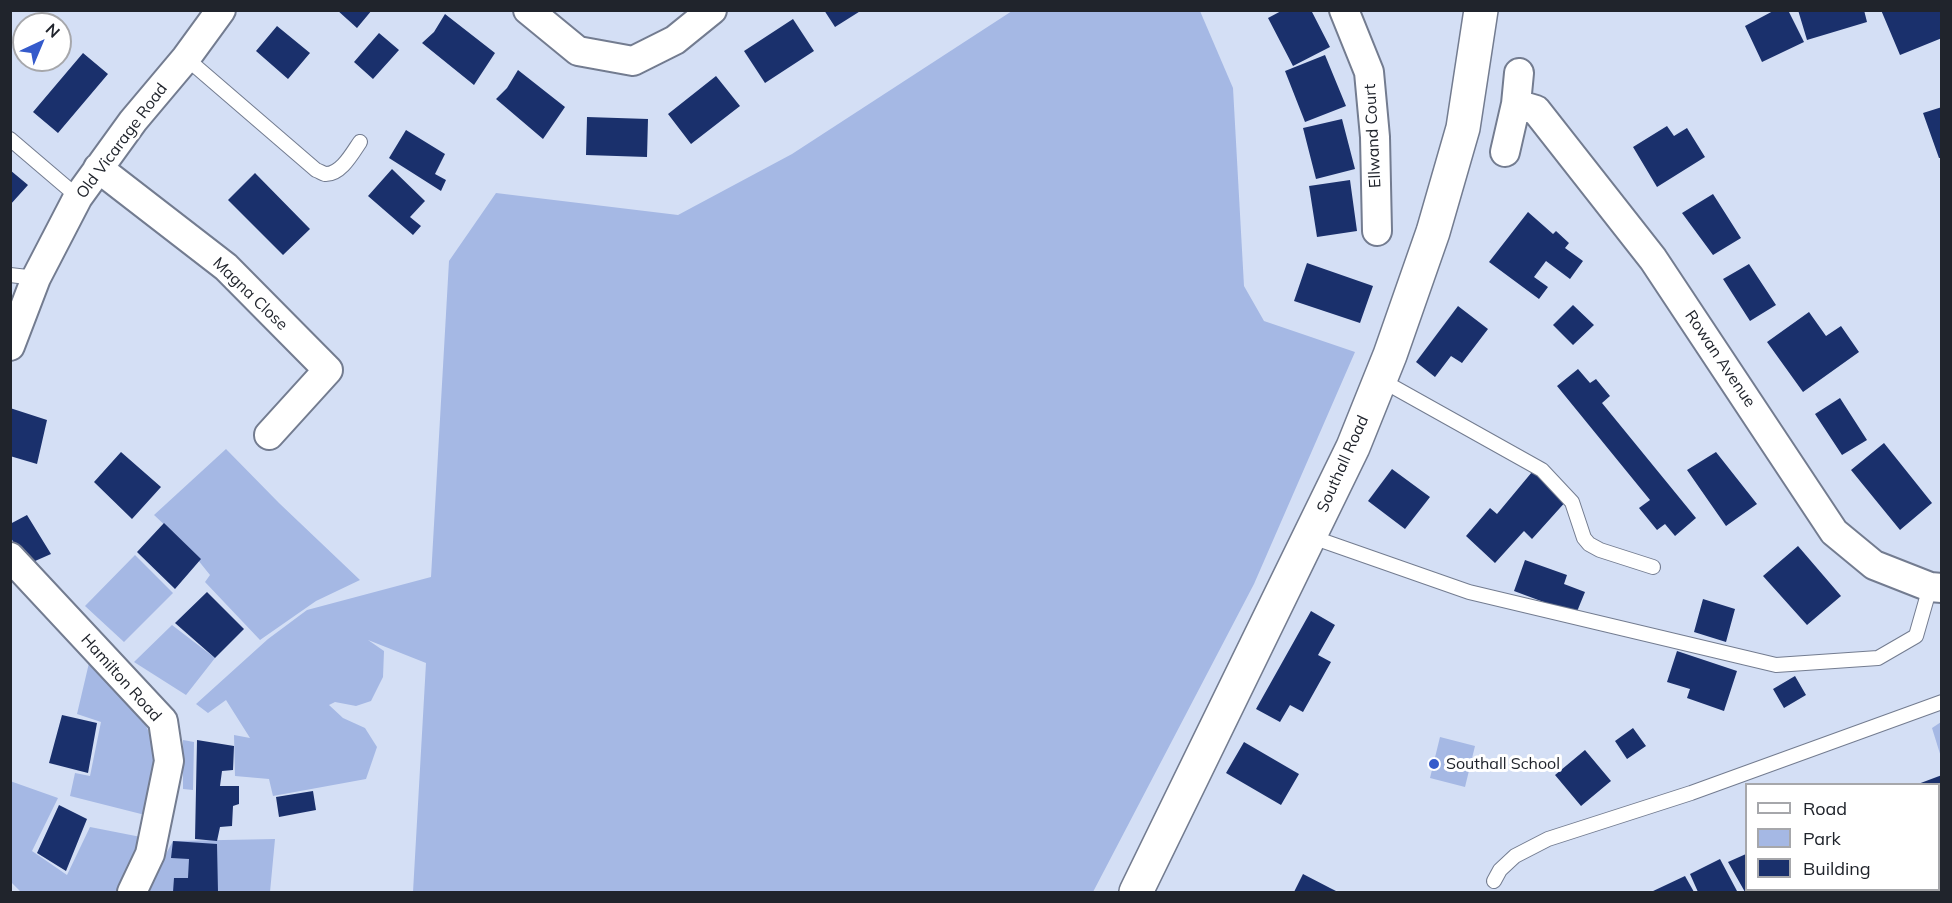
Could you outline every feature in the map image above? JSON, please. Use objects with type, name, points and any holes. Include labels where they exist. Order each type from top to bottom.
[{"type":"main road","name":"Southall Road","points":[[1136,892],[1353,447],[1390,355],[1433,232],[1463,128],[1481,10]]},
{"type":"street","name":"Old Vicarage Road","points":[[10,346],[23,277],[98,168],[133,121],[186,58],[221,10]]},
{"type":"street","points":[[528,10],[578,51],[633,61],[675,40],[712,10]]},
{"type":"street","name":"Ellwand Court","points":[[1344,10],[1380,70],[1375,137],[1377,231]]},
{"type":"street","points":[[1505,152],[1516,104],[1520,73]]},
{"type":"street","name":"Rowan Avenue","points":[[1516,104],[1536,110],[1653,259],[1834,532],[1874,565],[1936,587]]},
{"type":"street","name":"Magna Close","points":[[98,168],[226,267],[328,370],[269,435]]},
{"type":"street","name":"Hamilton Road","points":[[10,557],[163,721],[169,761],[150,854],[132,892]]},
{"type":"lane","points":[[186,58],[316,170],[325,174],[335,172],[346,162],[360,141]]},
{"type":"lane","points":[[10,139],[78,197]]},
{"type":"lane","points":[[1379,379],[1542,470],[1572,502],[1584,538],[1589,544],[1600,550],[1653,567]]},
{"type":"lane","points":[[1310,536],[1469,592],[1776,665],[1878,658],[1916,636],[1936,587]]},
{"type":"lane","points":[[1494,881],[1500,870],[1515,855],[1548,839],[1691,794],[1941,702]]},
{"type":"green space","points":[[1012,11],[1200,11],[1233,88],[1244,286],[1264,321],[1355,352],[1254,584],[1093,892],[413,892],[426,663],[368,640],[384,651],[383,677],[371,701],[356,706],[335,702],[329,705],[343,718],[365,728],[377,747],[366,779],[273,796],[269,779],[235,776],[234,735],[250,738],[226,700],[208,713],[196,704],[268,639],[307,610],[431,577],[449,261],[496,193],[678,215],[792,154]]},
{"type":"green space","points":[[226,449],[360,580],[316,601],[260,640],[205,582],[210,575],[185,544],[154,515]]},
{"type":"green space","points":[[135,555],[173,593],[124,642],[85,606]]},
{"type":"green space","points":[[172,625],[215,658],[186,695],[134,662]]},
{"type":"green space","points":[[89,663],[119,690],[143,720],[164,762],[153,817],[70,796],[75,773],[90,776],[101,722],[77,714]]},
{"type":"green space","points":[[1941,722],[1941,757],[1932,728]]},
{"type":"green space","points":[[1440,737],[1475,746],[1465,787],[1430,778]]},
{"type":"green space","points":[[183,740],[194,742],[193,790],[183,789]]},
{"type":"green space","points":[[10,781],[58,798],[32,851],[67,875],[90,827],[146,838],[123,892],[21,892],[11,882]]},
{"type":"green space","points":[[275,839],[270,892],[145,892],[173,841]]},
{"type":"building","points":[[337,10],[372,10],[357,28]]},
{"type":"building","points":[[824,10],[862,10],[835,27]]},
{"type":"building","points":[[1283,10],[1311,10],[1330,47],[1293,66],[1268,18]]},
{"type":"building","points":[[1775,10],[1788,10],[1804,42],[1762,62],[1745,26]]},
{"type":"building","points":[[1798,10],[1864,10],[1867,22],[1807,40]]},
{"type":"building","points":[[1881,10],[1942,10],[1942,38],[1900,55]]},
{"type":"building","points":[[445,14],[495,53],[474,85],[422,43],[434,32]]},
{"type":"building","points":[[793,19],[814,51],[765,83],[744,51]]},
{"type":"building","points":[[277,26],[310,53],[288,79],[256,51]]},
{"type":"building","points":[[379,33],[399,50],[373,79],[354,62]]},
{"type":"building","points":[[83,53],[108,74],[58,133],[33,112],[67,72],[72,72],[72,66]]},
{"type":"building","points":[[1325,55],[1346,106],[1305,122],[1285,71]]},
{"type":"building","points":[[518,70],[565,107],[543,139],[496,99],[507,88]]},
{"type":"building","points":[[716,76],[740,106],[691,144],[668,114]]},
{"type":"building","points":[[1942,107],[1942,158],[1939,158],[1923,113]]},
{"type":"building","points":[[587,117],[648,119],[647,157],[586,155]]},
{"type":"building","points":[[1342,119],[1355,169],[1316,179],[1303,128]]},
{"type":"building","points":[[1667,126],[1674,136],[1687,128],[1705,157],[1657,187],[1633,147]]},
{"type":"building","points":[[406,130],[445,154],[435,174],[446,180],[441,191],[389,158]]},
{"type":"building","points":[[392,169],[425,201],[410,217],[421,226],[413,235],[368,196]]},
{"type":"building","points":[[10,170],[28,185],[10,205]]},
{"type":"building","points":[[255,173],[310,229],[283,255],[228,200]]},
{"type":"building","points":[[1350,180],[1357,231],[1317,237],[1309,186]]},
{"type":"building","points":[[1713,194],[1741,238],[1713,255],[1682,213]]},
{"type":"building","points":[[1528,212],[1553,234],[1556,231],[1569,243],[1565,248],[1583,261],[1570,279],[1546,261],[1534,277],[1548,287],[1539,299],[1489,262]]},
{"type":"building","points":[[1307,263],[1373,286],[1360,323],[1294,301]]},
{"type":"building","points":[[1749,264],[1776,305],[1750,321],[1723,279]]},
{"type":"building","points":[[1573,305],[1594,325],[1573,345],[1553,325]]},
{"type":"building","points":[[1458,306],[1488,329],[1462,363],[1451,356],[1435,377],[1416,362]]},
{"type":"building","points":[[1809,312],[1826,336],[1841,326],[1859,352],[1803,392],[1767,342]]},
{"type":"building","points":[[1578,369],[1590,383],[1596,379],[1610,396],[1602,403],[1696,518],[1675,536],[1665,524],[1657,530],[1639,508],[1650,500],[1557,386]]},
{"type":"building","points":[[1840,398],[1867,440],[1842,455],[1815,414]]},
{"type":"building","points":[[10,408],[47,420],[37,464],[10,456]]},
{"type":"building","points":[[1884,443],[1932,503],[1900,530],[1851,470]]},
{"type":"building","points":[[121,452],[161,487],[132,519],[94,482]]},
{"type":"building","points":[[1716,452],[1757,504],[1726,526],[1687,470]]},
{"type":"building","points":[[1392,469],[1430,497],[1405,529],[1368,501]]},
{"type":"building","points":[[1532,472],[1568,499],[1532,539],[1524,531],[1495,563],[1466,536],[1490,508],[1497,514]]},
{"type":"building","points":[[27,515],[51,554],[26,565],[10,536],[10,524]]},
{"type":"building","points":[[164,523],[201,559],[175,589],[137,552]]},
{"type":"building","points":[[1798,546],[1841,596],[1807,625],[1763,576]]},
{"type":"building","points":[[1525,560],[1567,575],[1564,584],[1585,592],[1576,614],[1514,591]]},
{"type":"building","points":[[207,592],[244,629],[215,658],[175,623]]},
{"type":"building","points":[[1703,599],[1735,609],[1726,642],[1694,632]]},
{"type":"building","points":[[1311,611],[1335,625],[1318,655],[1331,662],[1303,712],[1290,705],[1280,722],[1256,709]]},
{"type":"building","points":[[1677,651],[1737,671],[1724,711],[1687,698],[1690,689],[1667,682]]},
{"type":"building","points":[[1795,676],[1806,695],[1784,708],[1773,689]]},
{"type":"building","points":[[62,715],[97,723],[88,773],[49,763]]},
{"type":"building","points":[[1633,728],[1646,746],[1627,759],[1615,741]]},
{"type":"building","points":[[197,740],[234,746],[233,770],[222,771],[220,786],[239,786],[239,804],[233,806],[232,826],[220,827],[217,841],[195,839]]},
{"type":"building","points":[[1244,742],[1299,774],[1281,805],[1226,773]]},
{"type":"building","points":[[1585,750],[1611,781],[1581,806],[1555,775]]},
{"type":"building","points":[[1942,775],[1942,816],[1940,816],[1940,783],[1921,783]]},
{"type":"building","points":[[313,791],[316,810],[279,817],[276,797]]},
{"type":"building","points":[[59,805],[87,819],[66,871],[37,853]]},
{"type":"building","points":[[173,841],[217,844],[218,892],[173,892],[174,878],[188,878],[189,859],[171,858]]},
{"type":"building","points":[[1745,854],[1745,891],[1754,891],[1745,892],[1728,862]]},
{"type":"building","points":[[1720,859],[1737,891],[1698,892],[1690,874]]},
{"type":"building","points":[[1303,874],[1330,888],[1338,892],[1294,892]]},
{"type":"building","points":[[1685,876],[1694,892],[1651,892]]},
{"type":"place","name":"Southall School","points":[[1434,764]]}]
